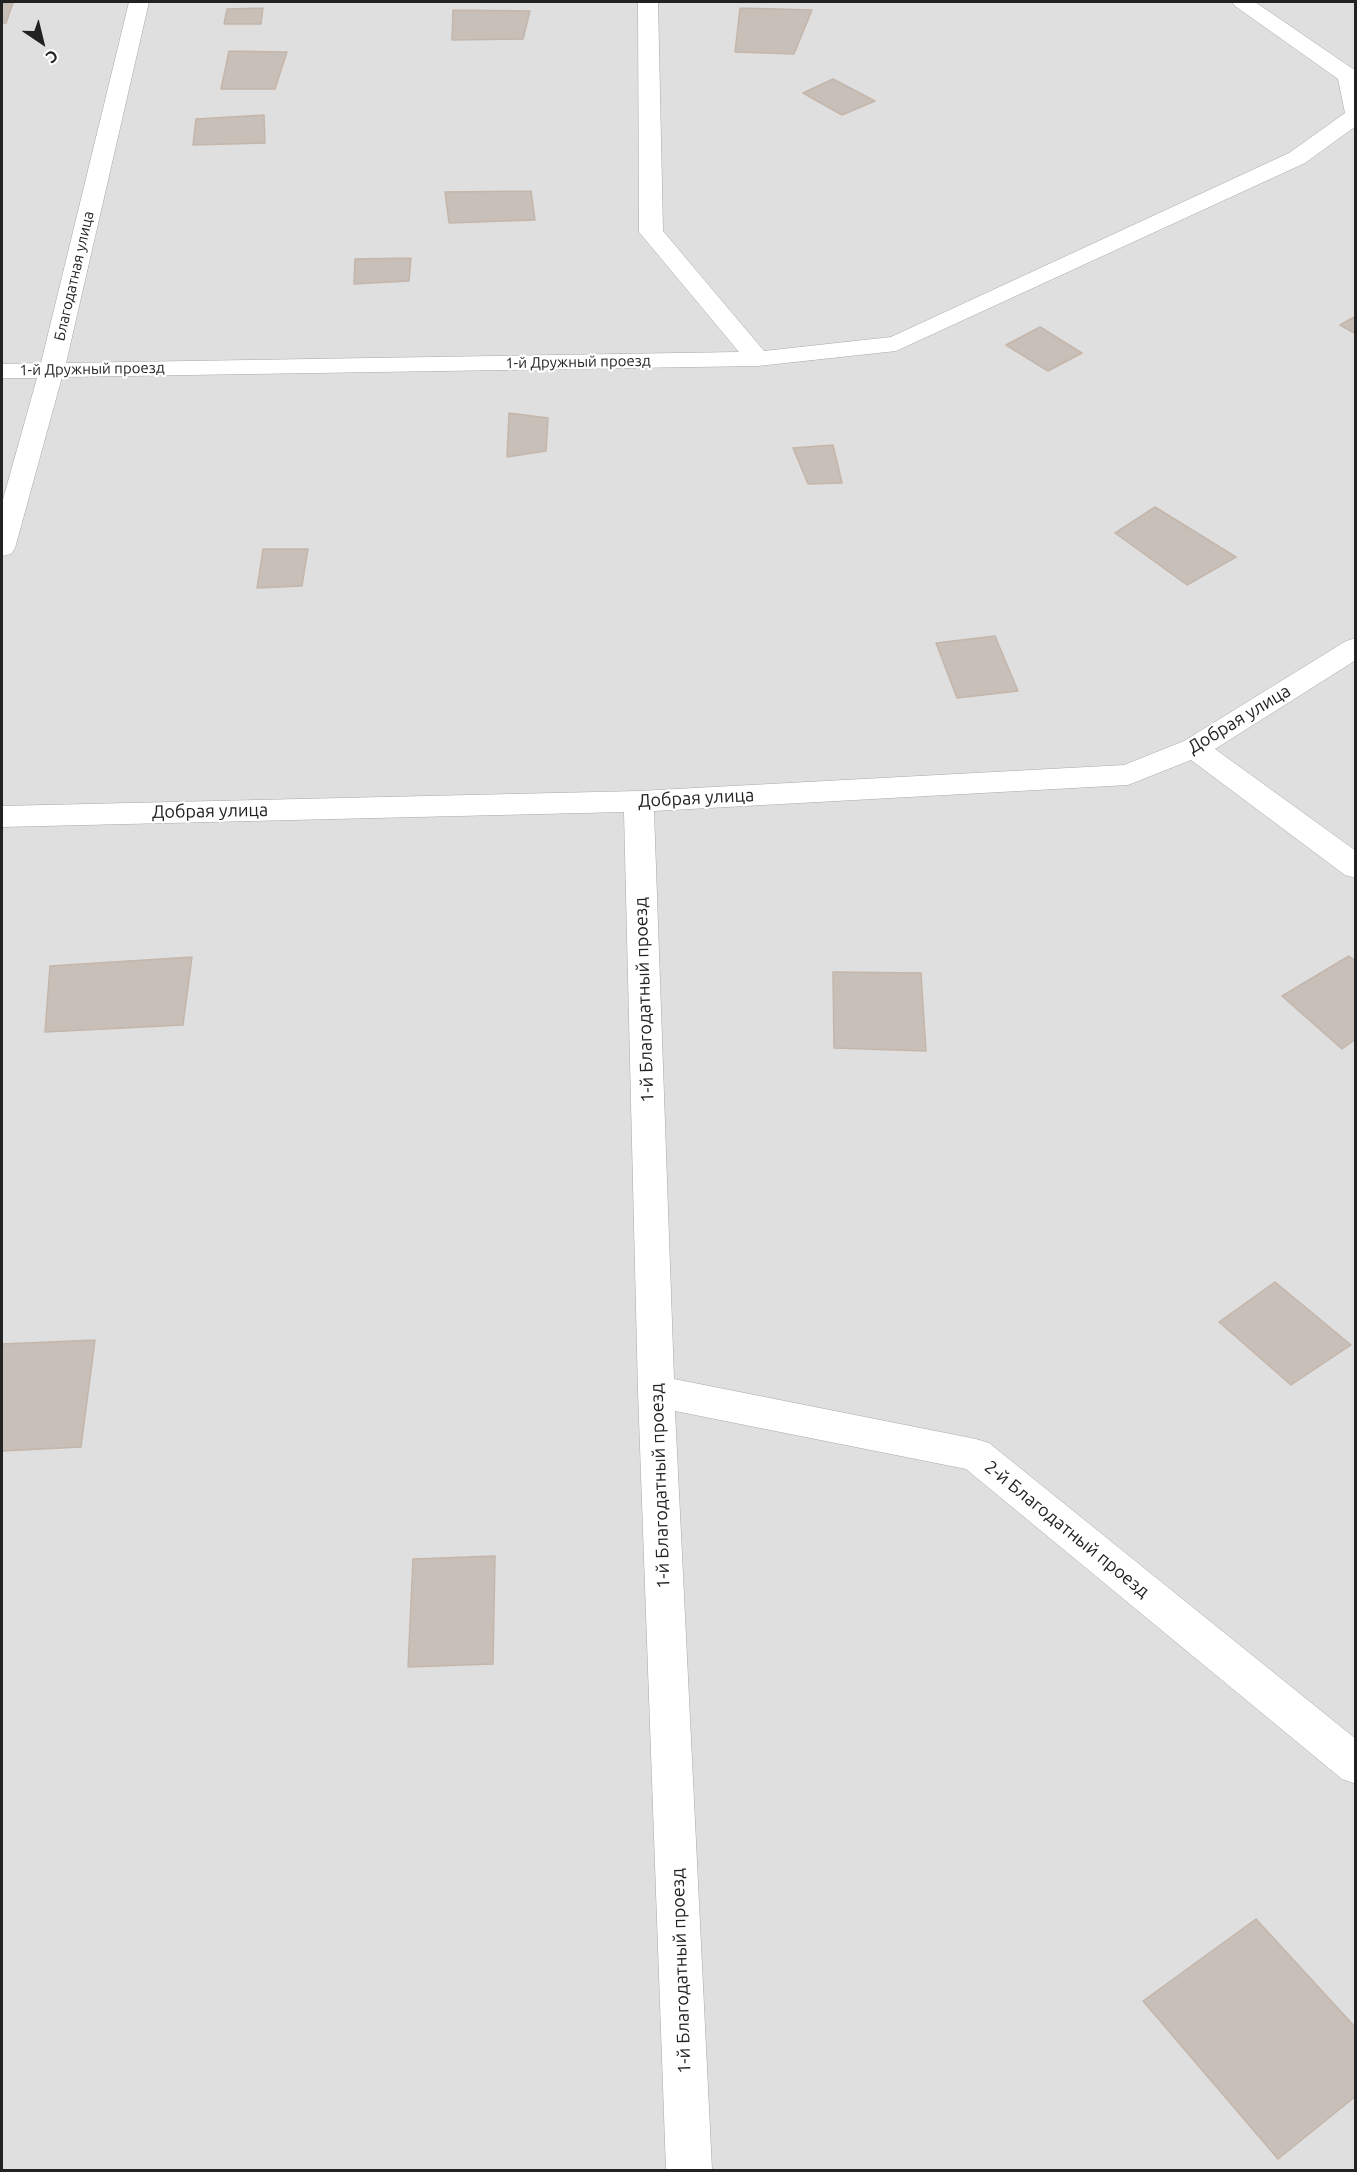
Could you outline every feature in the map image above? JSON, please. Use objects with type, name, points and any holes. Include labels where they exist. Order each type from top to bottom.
[{"type":"street","name":"Благодатная улица","points":[[2,548],[52,370],[139,2]]},
{"type":"street","points":[[648,2],[651,232],[758,359]]},
{"type":"street","points":[[1242,2],[1348,76],[1356,114]]},
{"type":"street","name":"1-й Дружный проезд","points":[[2,371],[758,359],[896,344],[1298,158],[1356,114]]},
{"type":"street","name":"Добрая улица","points":[[2,816],[639,801],[1128,775],[1194,748],[1356,647]]},
{"type":"street","points":[[1194,748],[1356,867]]},
{"type":"street","name":"1-й Благодатный проезд","points":[[639,801],[656,1391],[689,2170]]},
{"type":"street","name":"2-й Благодатный проезд","points":[[656,1391],[976,1455],[1356,1765]]},
{"type":"shaded area","points":[[2,2],[1355,2],[1355,2170],[2,2170]]},
{"type":"building","points":[[2,3],[13,3],[6,23],[2,23]]},
{"type":"building","points":[[263,8],[261,24],[224,24],[227,9]]},
{"type":"building","points":[[740,8],[812,10],[794,54],[735,52]]},
{"type":"building","points":[[453,10],[530,11],[523,39],[452,40]]},
{"type":"building","points":[[229,51],[287,52],[275,89],[221,89]]},
{"type":"building","points":[[833,79],[875,101],[842,115],[803,93]]},
{"type":"building","points":[[264,115],[265,143],[193,145],[196,119]]},
{"type":"building","points":[[531,191],[535,220],[449,223],[445,192]]},
{"type":"building","points":[[411,258],[409,281],[354,284],[355,259]]},
{"type":"building","points":[[1356,316],[1356,334],[1340,325]]},
{"type":"building","points":[[1040,327],[1082,353],[1048,371],[1006,345]]},
{"type":"building","points":[[509,413],[548,418],[546,451],[507,457]]},
{"type":"building","points":[[833,445],[842,483],[808,484],[793,448]]},
{"type":"building","points":[[1155,507],[1236,557],[1187,585],[1115,533]]},
{"type":"building","points":[[263,549],[308,549],[302,586],[257,588]]},
{"type":"building","points":[[995,636],[1018,691],[957,698],[936,643]]},
{"type":"building","points":[[1349,956],[1356,961],[1356,1039],[1342,1049],[1282,996]]},
{"type":"building","points":[[192,957],[183,1025],[45,1032],[50,966]]},
{"type":"building","points":[[833,972],[921,973],[926,1051],[834,1048]]},
{"type":"building","points":[[1275,1282],[1351,1345],[1291,1385],[1219,1322]]},
{"type":"building","points":[[95,1340],[81,1447],[2,1451],[2,1344]]},
{"type":"building","points":[[495,1556],[493,1664],[408,1667],[413,1559]]},
{"type":"building","points":[[1256,1919],[1356,2028],[1356,2096],[1278,2159],[1143,2001]]}]
